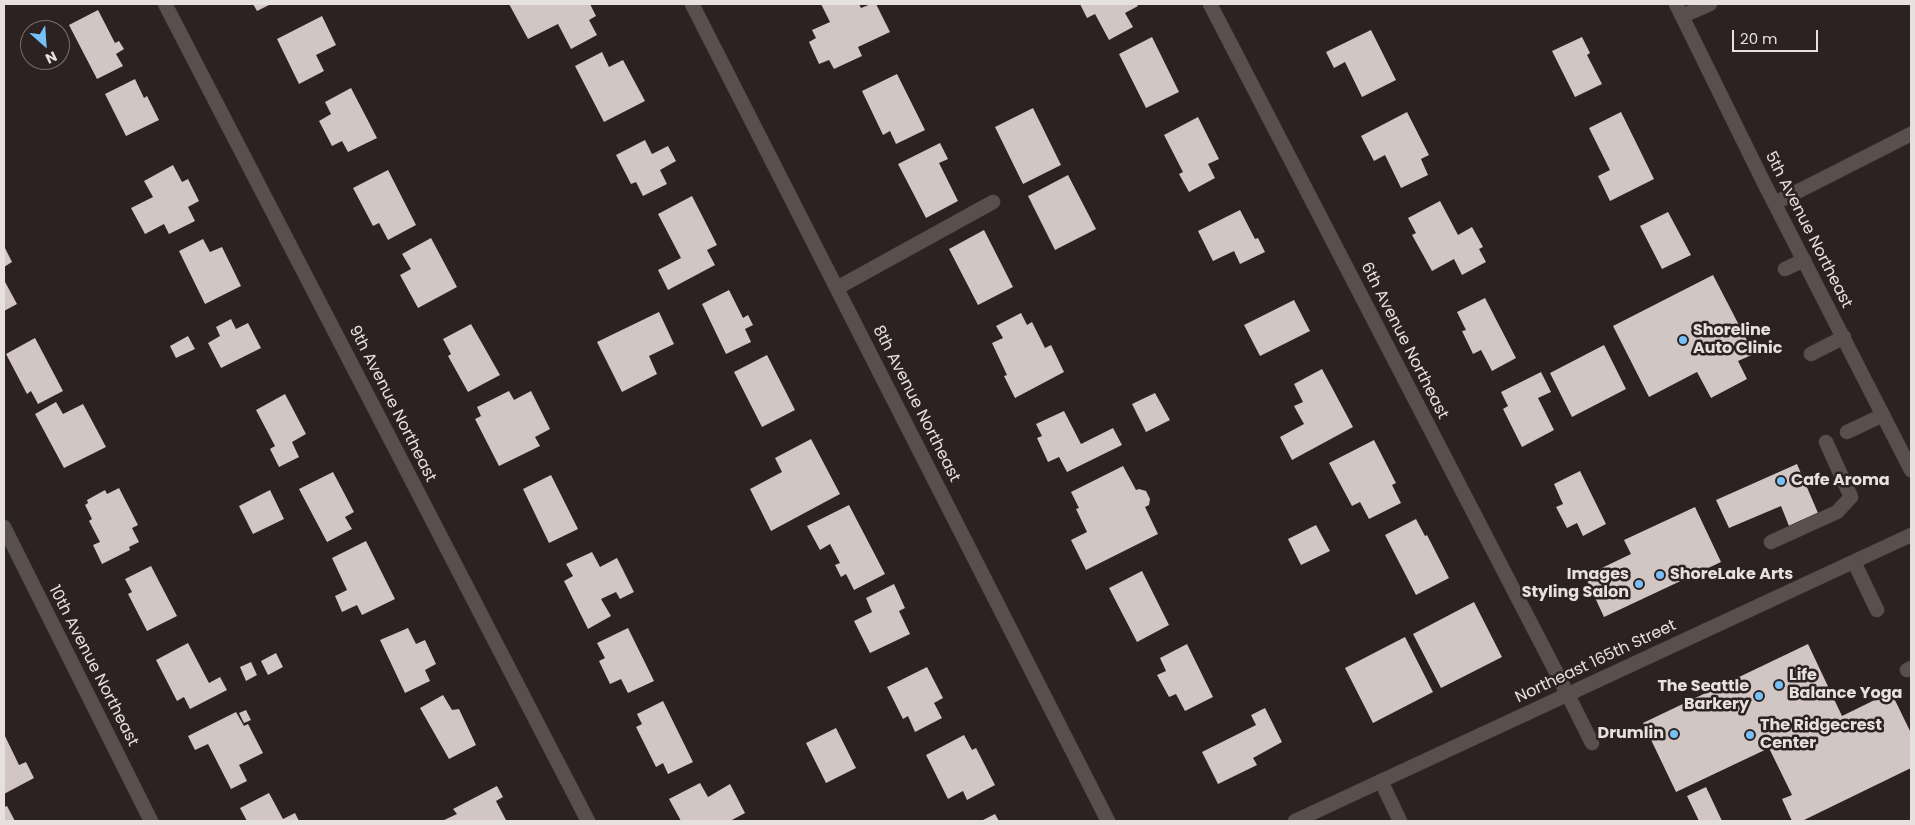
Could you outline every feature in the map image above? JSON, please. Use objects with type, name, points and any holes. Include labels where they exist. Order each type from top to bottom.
[{"type":"street","name":"9th Avenue Northeast","points":[[165,4],[588,821]]},
{"type":"street","name":"8th Avenue Northeast","points":[[692,4],[1108,821]]},
{"type":"street","name":"6th Avenue Northeast","points":[[1210,4],[1592,743]]},
{"type":"street","name":"5th Avenue Northeast","points":[[1676,4],[1911,470]]},
{"type":"street","points":[[1682,16],[1710,4]]},
{"type":"street","points":[[1775,203],[1911,134]]},
{"type":"street","points":[[837,288],[993,202]]},
{"type":"street","points":[[1785,269],[1804,260]]},
{"type":"street","points":[[1811,354],[1844,337]]},
{"type":"street","points":[[1847,432],[1883,414]]},
{"type":"street","points":[[1771,542],[1837,512],[1851,497],[1826,442]]},
{"type":"street","name":"10th Avenue Northeast","points":[[4,527],[151,821]]},
{"type":"street","name":"Northeast 165th Street","points":[[1295,821],[1911,535]]},
{"type":"street","points":[[1854,562],[1878,610]]},
{"type":"street","points":[[1381,781],[1400,821]]},
{"type":"building","points":[[253,4],[271,4],[257,11]]},
{"type":"building","points":[[509,4],[590,4],[596,16],[589,20],[597,35],[571,49],[558,24],[528,39]]},
{"type":"building","points":[[821,4],[859,4],[861,8],[876,4],[890,32],[858,47],[862,56],[834,69],[829,60],[819,64],[809,42],[816,38],[812,30],[830,22]]},
{"type":"building","points":[[1080,4],[1136,4],[1138,6],[1125,13],[1133,27],[1109,40],[1095,14],[1087,18]]},
{"type":"building","points":[[98,10],[115,43],[119,41],[124,49],[116,54],[123,66],[97,79],[70,24]]},
{"type":"building","points":[[322,16],[336,45],[316,55],[324,71],[299,84],[277,39]]},
{"type":"building","points":[[1371,30],[1396,80],[1362,97],[1345,62],[1334,68],[1326,52]]},
{"type":"building","points":[[1152,37],[1179,92],[1146,108],[1119,54]]},
{"type":"building","points":[[1582,37],[1590,53],[1587,55],[1602,84],[1575,97],[1552,51]]},
{"type":"building","points":[[602,52],[609,67],[623,60],[645,101],[604,122],[575,66]]},
{"type":"building","points":[[897,74],[925,130],[896,144],[890,131],[883,135],[862,91]]},
{"type":"building","points":[[135,79],[144,98],[147,96],[159,120],[126,136],[105,94]]},
{"type":"building","points":[[351,88],[377,138],[348,152],[342,141],[332,146],[319,121],[331,114],[325,102]]},
{"type":"building","points":[[1033,108],[1061,165],[1023,184],[995,127]]},
{"type":"building","points":[[1407,112],[1429,155],[1421,159],[1428,175],[1401,188],[1385,155],[1374,161],[1361,136]]},
{"type":"building","points":[[1621,112],[1654,179],[1610,201],[1598,176],[1610,170],[1589,128]]},
{"type":"building","points":[[1198,117],[1219,159],[1208,164],[1215,178],[1189,192],[1179,174],[1183,172],[1164,135]]},
{"type":"building","points":[[645,140],[652,154],[668,146],[676,161],[660,170],[667,184],[643,196],[636,182],[631,184],[616,155]]},
{"type":"building","points":[[940,143],[948,159],[939,163],[958,201],[926,218],[898,164]]},
{"type":"building","points":[[173,165],[182,182],[188,179],[199,201],[188,207],[195,221],[169,234],[164,224],[145,234],[131,208],[153,197],[144,181]]},
{"type":"building","points":[[388,170],[416,225],[388,240],[379,223],[373,226],[353,188]]},
{"type":"building","points":[[1068,175],[1096,229],[1055,250],[1028,196]]},
{"type":"building","points":[[692,196],[717,245],[707,250],[715,265],[668,290],[658,270],[681,258],[658,214]]},
{"type":"building","points":[[1440,201],[1458,235],[1472,227],[1483,247],[1479,249],[1486,262],[1462,275],[1454,259],[1432,271],[1412,235],[1416,233],[1408,218]]},
{"type":"building","points":[[1240,210],[1255,239],[1258,238],[1265,252],[1240,264],[1234,251],[1213,261],[1198,231]]},
{"type":"building","points":[[1668,212],[1691,255],[1662,269],[1640,226]]},
{"type":"building","points":[[984,230],[1013,287],[978,305],[949,249]]},
{"type":"building","points":[[431,238],[457,287],[418,308],[400,275],[411,269],[402,254]]},
{"type":"building","points":[[203,239],[210,252],[222,247],[241,286],[205,304],[179,251]]},
{"type":"building","points":[[4,246],[12,262],[4,267]]},
{"type":"building","name":"Shoreline Auto Clinic","points":[[1713,275],[1754,354],[1738,361],[1747,379],[1711,398],[1697,372],[1649,397],[1613,326]]},
{"type":"building","points":[[4,280],[17,304],[4,311]]},
{"type":"building","points":[[729,290],[743,318],[748,315],[753,325],[745,329],[751,342],[726,354],[702,304]]},
{"type":"building","points":[[1485,298],[1516,358],[1492,371],[1481,350],[1473,354],[1462,331],[1466,330],[1457,312]]},
{"type":"building","points":[[1294,300],[1310,331],[1260,356],[1244,325]]},
{"type":"building","points":[[659,312],[674,344],[649,356],[657,374],[622,392],[597,342]]},
{"type":"building","points":[[1021,313],[1027,325],[1032,322],[1045,348],[1051,345],[1064,372],[1015,398],[1004,376],[1007,375],[992,343],[1003,338],[996,326]]},
{"type":"building","points":[[231,319],[236,329],[248,323],[261,348],[221,368],[208,343],[220,336],[216,327]]},
{"type":"building","points":[[471,324],[500,375],[468,392],[448,356],[451,354],[443,339]]},
{"type":"building","points":[[188,336],[195,349],[176,358],[170,346]]},
{"type":"building","points":[[35,338],[63,391],[38,404],[31,391],[27,394],[6,354]]},
{"type":"building","points":[[1604,345],[1626,389],[1572,417],[1550,373]]},
{"type":"building","points":[[767,355],[795,410],[762,427],[734,372]]},
{"type":"building","points":[[1322,369],[1353,427],[1292,460],[1280,437],[1304,424],[1294,406],[1303,402],[1294,384]]},
{"type":"building","points":[[1541,372],[1551,392],[1538,398],[1554,430],[1522,447],[1503,409],[1508,406],[1501,392]]},
{"type":"building","points":[[509,391],[514,400],[531,391],[550,429],[535,437],[540,446],[499,466],[475,419],[481,416],[477,407]]},
{"type":"building","points":[[1155,393],[1170,420],[1146,432],[1132,404]]},
{"type":"building","points":[[285,394],[306,434],[292,442],[299,457],[279,467],[270,449],[275,446],[256,410]]},
{"type":"building","points":[[56,402],[63,414],[83,404],[106,447],[64,468],[35,414]]},
{"type":"building","points":[[1064,411],[1081,444],[1113,428],[1122,445],[1067,472],[1059,457],[1048,462],[1037,438],[1042,436],[1036,424]]},
{"type":"building","points":[[811,439],[840,494],[771,531],[750,489],[782,472],[775,458]]},
{"type":"building","points":[[1374,440],[1396,483],[1392,485],[1401,503],[1369,519],[1360,502],[1352,506],[1329,463]]},
{"type":"building","name":"Cafe Aroma","points":[[1797,464],[1818,513],[1789,526],[1781,506],[1729,528],[1716,500]]},
{"type":"building","points":[[1123,466],[1136,490],[1146,491],[1150,499],[1149,505],[1145,507],[1158,534],[1086,570],[1071,540],[1087,532],[1076,509],[1079,508],[1071,492]]},
{"type":"building","points":[[1580,471],[1606,524],[1583,536],[1577,523],[1567,528],[1556,507],[1563,504],[1554,484]]},
{"type":"building","points":[[333,472],[354,512],[345,517],[352,529],[327,542],[299,489]]},
{"type":"building","points":[[551,475],[578,529],[549,543],[523,489]]},
{"type":"building","points":[[119,488],[138,525],[132,528],[139,542],[129,547],[130,550],[102,564],[93,545],[100,542],[89,521],[92,519],[85,505],[88,503],[87,500],[105,490],[107,494]]},
{"type":"building","points":[[270,490],[284,519],[253,534],[239,506]]},
{"type":"building","points":[[849,505],[885,574],[854,590],[846,574],[841,577],[835,565],[840,563],[830,544],[820,550],[807,526]]},
{"type":"building","points":[[1695,507],[1721,562],[1604,617],[1585,576],[1631,554],[1624,540]]},
{"type":"building","points":[[1416,519],[1425,536],[1427,535],[1449,578],[1416,595],[1385,535]]},
{"type":"building","points":[[1316,525],[1330,551],[1301,565],[1288,539]]},
{"type":"building","points":[[366,541],[395,599],[362,615],[357,605],[342,612],[335,596],[347,590],[332,558]]},
{"type":"building","points":[[592,552],[600,567],[617,558],[634,592],[620,599],[616,592],[601,599],[611,616],[588,629],[564,581],[573,576],[566,564]]},
{"type":"building","points":[[151,566],[177,616],[147,631],[128,594],[132,592],[125,579]]},
{"type":"building","points":[[1142,571],[1169,625],[1137,642],[1109,588]]},
{"type":"building","points":[[894,584],[905,608],[899,611],[910,634],[870,653],[854,621],[872,612],[866,598]]},
{"type":"building","points":[[1474,602],[1502,657],[1441,688],[1413,634]]},
{"type":"building","points":[[408,628],[416,644],[425,640],[436,664],[425,670],[430,681],[405,693],[380,640]]},
{"type":"building","points":[[628,628],[654,681],[628,693],[621,679],[610,684],[599,661],[605,658],[597,643]]},
{"type":"building","points":[[1405,637],[1433,692],[1373,723],[1345,668]]},
{"type":"building","points":[[188,643],[209,683],[220,677],[227,690],[190,709],[184,697],[177,701],[156,660]]},
{"type":"building","points":[[1187,644],[1213,697],[1185,711],[1176,694],[1169,697],[1157,675],[1166,671],[1160,658]]},
{"type":"building","name":"The Ridgecrest Center","points":[[1808,644],[1842,716],[1891,692],[1911,733],[1911,768],[1802,821],[1792,821],[1782,799],[1792,795],[1769,748],[1676,792],[1643,723]]},
{"type":"building","points":[[276,653],[283,667],[268,675],[261,661]]},
{"type":"building","points":[[251,662],[257,675],[246,681],[240,667]]},
{"type":"building","points":[[927,667],[943,698],[934,703],[942,718],[915,732],[908,716],[903,719],[887,687]]},
{"type":"building","points":[[443,695],[452,710],[459,709],[476,745],[449,759],[420,708]]},
{"type":"building","points":[[663,701],[693,762],[668,774],[663,763],[656,767],[636,727],[642,724],[637,714]]},
{"type":"building","points":[[1265,708],[1282,742],[1253,758],[1257,765],[1218,784],[1202,752],[1256,725],[1251,715]]},
{"type":"building","points":[[246,710],[251,720],[244,723],[239,713]]},
{"type":"building","points":[[236,712],[244,726],[248,724],[263,753],[239,765],[247,781],[231,789],[208,744],[195,750],[188,736]]},
{"type":"building","points":[[836,728],[856,768],[826,783],[806,743]]},
{"type":"building","points":[[4,734],[19,765],[26,762],[34,778],[4,794]]},
{"type":"building","points":[[964,735],[972,750],[976,748],[995,785],[967,800],[963,791],[948,799],[926,755]]},
{"type":"building","points":[[700,783],[708,797],[730,784],[745,813],[730,821],[681,821],[669,799]]},
{"type":"building","points":[[497,786],[503,797],[496,801],[506,820],[442,821],[457,814],[453,809]]},
{"type":"building","points":[[1706,787],[1722,821],[1699,821],[1687,796]]},
{"type":"building","points":[[269,793],[283,819],[295,813],[299,821],[247,821],[240,808]]},
{"type":"building","points":[[7,806],[15,821],[4,821],[4,807]]},
{"type":"building","points":[[995,814],[999,821],[981,821]]},
{"type":"place","name":"Shoreline Auto Clinic","points":[[1683,340]]},
{"type":"place","name":"Cafe Aroma","points":[[1781,481]]},
{"type":"place","name":"ShoreLake Arts","points":[[1660,575]]},
{"type":"place","name":"Images Styling Salon","points":[[1639,584]]},
{"type":"place","name":"Life Balance Yoga","points":[[1779,685]]},
{"type":"place","name":"The Seattle Barkery","points":[[1759,696]]},
{"type":"place","name":"Drumlin","points":[[1674,734]]},
{"type":"place","name":"The Ridgecrest Center","points":[[1750,735]]}]
